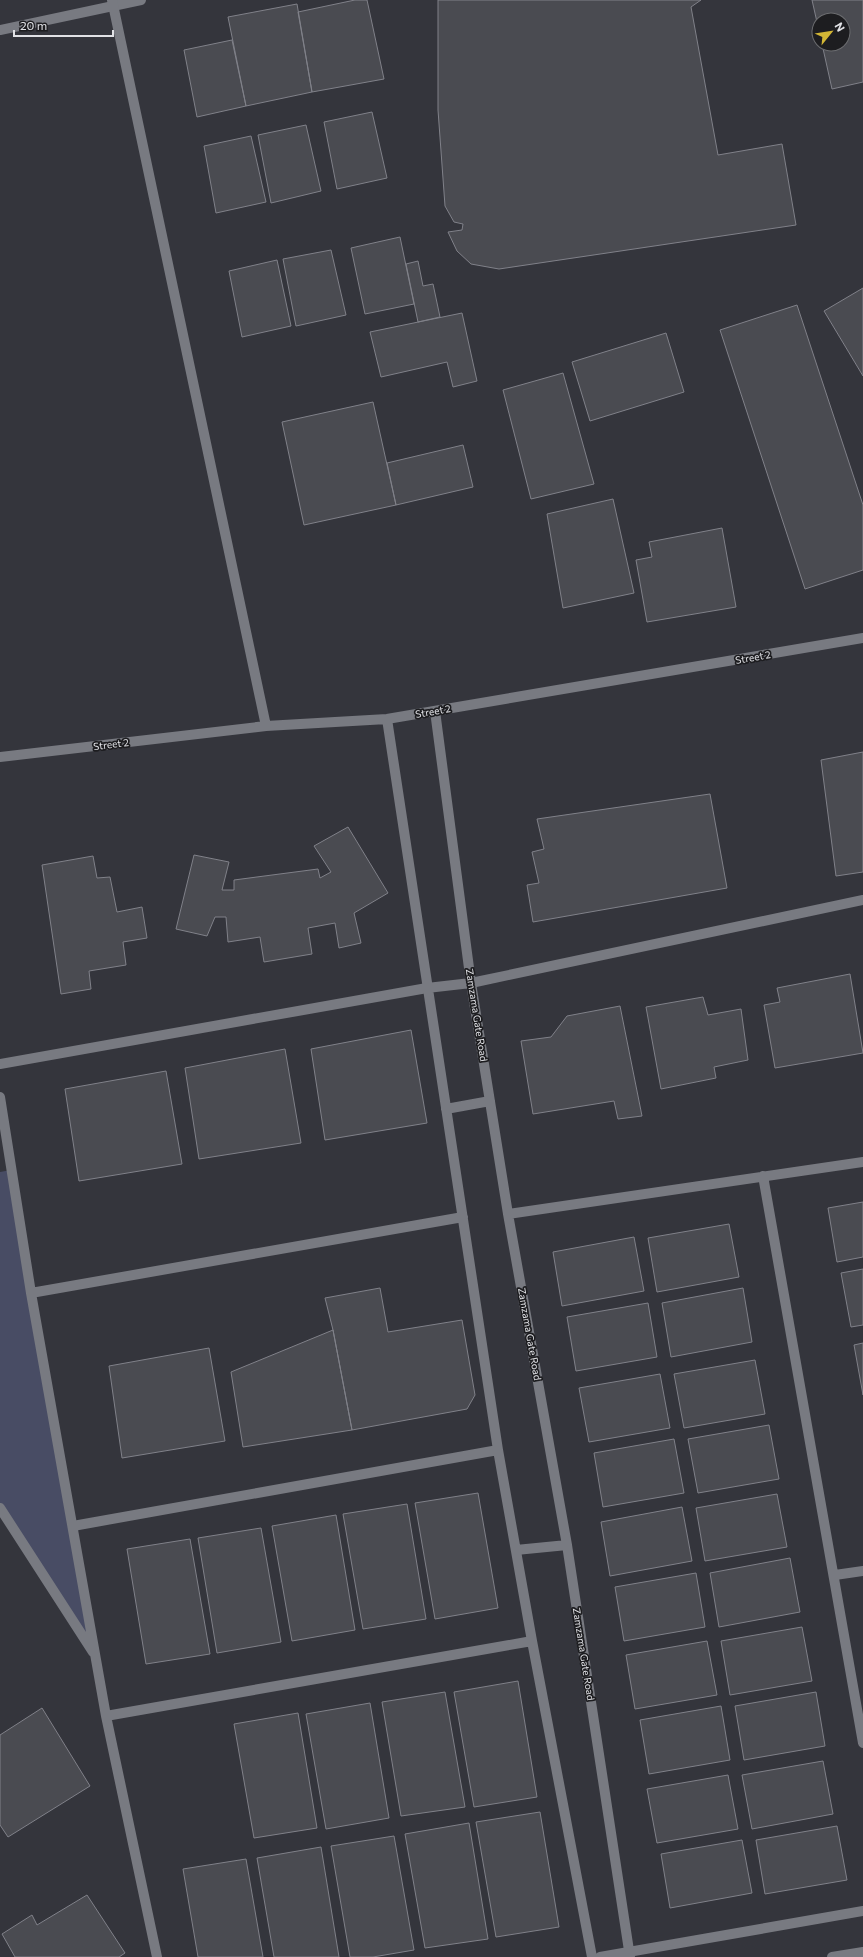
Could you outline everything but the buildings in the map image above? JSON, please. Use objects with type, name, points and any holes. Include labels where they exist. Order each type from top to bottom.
[{"type":"street","points":[[0,30],[113,3],[142,0]]},
{"type":"street","points":[[113,3],[266,726]]},
{"type":"street","name":"Street 2","points":[[0,757],[266,726],[387,719],[863,638]]},
{"type":"street","name":"Zamzama Gate Road","points":[[435,711],[471,983],[508,1214],[567,1545],[630,1955]]},
{"type":"street","points":[[387,719],[498,1450],[532,1642],[592,1957]]},
{"type":"street","points":[[0,1064],[427,988],[471,983],[863,900]]},
{"type":"street","points":[[0,1098],[31,1293],[106,1716],[157,1957]]},
{"type":"street","points":[[446,1109],[490,1101]]},
{"type":"street","points":[[508,1214],[863,1162]]},
{"type":"street","points":[[763,1176],[835,1575],[863,1743]]},
{"type":"street","points":[[31,1293],[463,1217]]},
{"type":"street","points":[[73,1526],[498,1450]]},
{"type":"street","points":[[0,1508],[96,1657]]},
{"type":"street","points":[[516,1550],[567,1545]]},
{"type":"street","points":[[835,1575],[863,1571]]},
{"type":"street","points":[[106,1716],[532,1642]]},
{"type":"street","points":[[600,1957],[630,1955],[863,1911]]},
{"type":"street","points":[[832,1957],[863,1952]]},
{"type":"shaded area","points":[[11,1170],[96,1657],[0,1508],[0,1172]]}]
